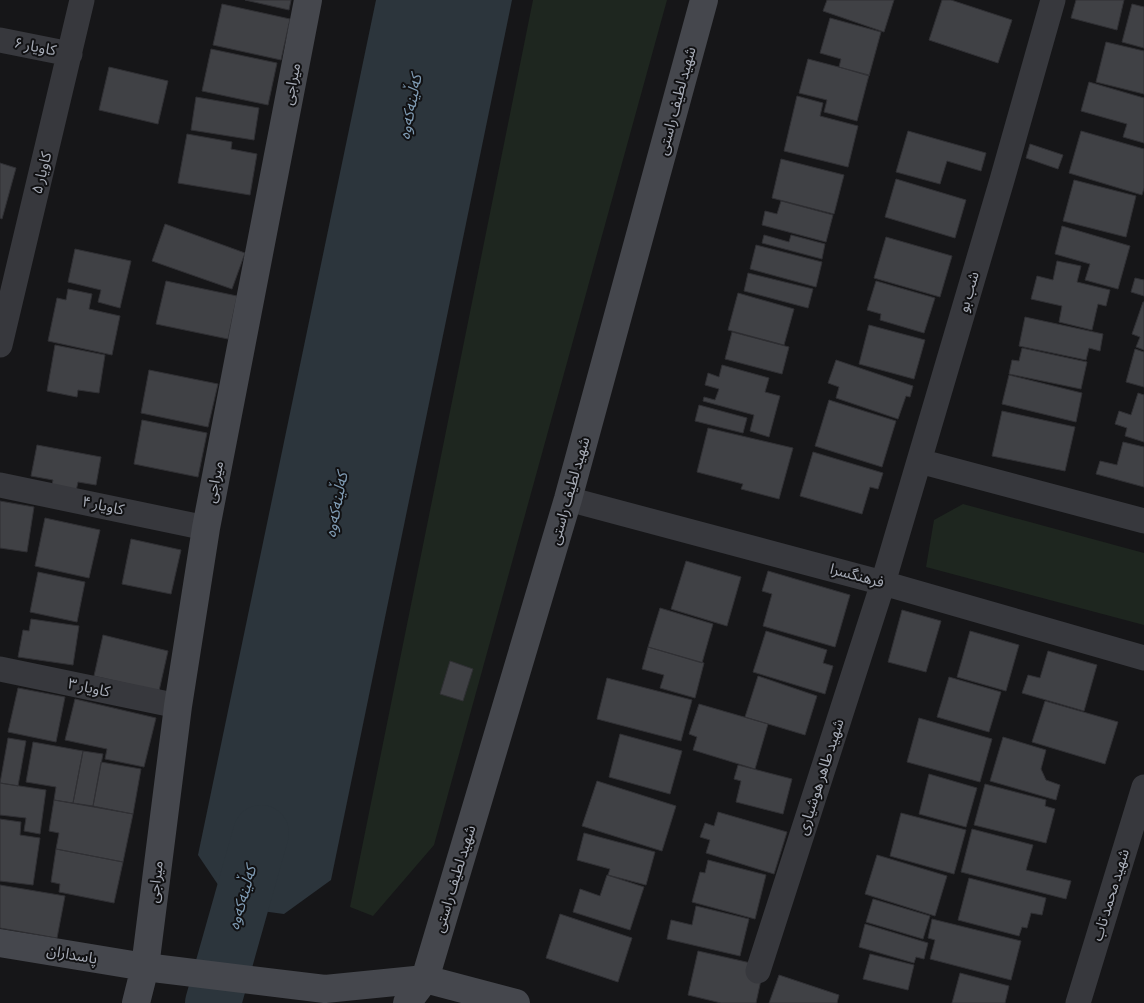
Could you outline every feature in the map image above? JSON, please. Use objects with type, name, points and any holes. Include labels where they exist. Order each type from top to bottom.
[{"type":"main road","name":"میراجی","points":[[136,1003],[145,967],[178,706],[206,528],[308,0]]},
{"type":"main road","name":"شهید لطیف راستی","points":[[425,979],[568,499],[704,0]]},
{"type":"main road","name":"پاسداران","points":[[0,942],[145,967],[325,989],[425,979]]},
{"type":"main road","points":[[407,1003],[425,979],[516,1003]]},
{"type":"street","name":"کاویار ۵","points":[[0,345],[82,0]]},
{"type":"street","name":"شب بو","points":[[883,583],[1053,0]]},
{"type":"street","name":"کاویار ۶","points":[[0,40],[70,54]]},
{"type":"street","points":[[919,461],[1144,520]]},
{"type":"street","name":"کاویار ۴","points":[[0,485],[206,528]]},
{"type":"street","name":"فرهنگسرا","points":[[568,499],[883,583],[1144,658]]},
{"type":"street","name":"شهید طاهر هوشیاری","points":[[758,971],[883,583]]},
{"type":"street","name":"کاویار ۳","points":[[0,670],[178,706]]},
{"type":"street","name":"شهید محمد تاب","points":[[1078,1003],[1144,787]]},
{"type":"shaded area","points":[[533,0],[667,0],[434,845],[373,916],[350,907]]},
{"type":"shaded area","points":[[963,504],[1144,553],[1144,625],[926,567],[934,520]]},
{"type":"water","points":[[376,0],[512,0],[331,880],[284,914],[233,907],[198,855]]},
{"type":"building","points":[[245,0],[291,0],[289,10]]},
{"type":"building","points":[[827,0],[894,0],[884,32],[823,11]]},
{"type":"building","points":[[942,0],[951,0],[1012,20],[998,63],[929,40]]},
{"type":"building","points":[[1076,0],[1124,0],[1117,30],[1071,18]]},
{"type":"building","points":[[222,4],[290,19],[281,60],[213,45]]},
{"type":"building","points":[[1132,4],[1144,7],[1144,48],[1122,42]]},
{"type":"building","points":[[830,18],[881,32],[869,76],[839,67],[841,59],[820,53]]},
{"type":"building","points":[[1106,42],[1144,51],[1144,94],[1096,82]]},
{"type":"building","points":[[211,49],[277,63],[268,105],[202,91]]},
{"type":"building","points":[[808,59],[869,75],[857,121],[824,112],[827,100],[799,93]]},
{"type":"building","points":[[109,67],[168,81],[158,124],[99,110]]},
{"type":"building","points":[[1089,82],[1144,98],[1144,143],[1123,137],[1127,124],[1081,111]]},
{"type":"building","points":[[797,96],[823,103],[820,116],[858,126],[848,167],[784,151]]},
{"type":"building","points":[[196,97],[259,108],[254,140],[191,130]]},
{"type":"building","points":[[908,131],[986,153],[981,171],[947,161],[940,184],[896,172]]},
{"type":"building","points":[[1081,131],[1144,149],[1144,188],[1142,195],[1069,173]]},
{"type":"building","points":[[187,134],[232,142],[231,149],[257,154],[250,195],[178,183]]},
{"type":"building","points":[[1030,144],[1063,155],[1058,169],[1026,158]]},
{"type":"building","points":[[781,159],[844,175],[834,214],[772,198]]},
{"type":"building","points":[[0,163],[16,168],[2,219],[0,218]]},
{"type":"building","points":[[896,179],[966,200],[955,238],[885,217]]},
{"type":"building","points":[[1074,180],[1136,196],[1126,237],[1063,221]]},
{"type":"building","points":[[781,201],[833,215],[826,242],[762,225],[765,211],[777,214]]},
{"type":"building","points":[[165,224],[245,253],[232,289],[152,261]]},
{"type":"building","points":[[1062,226],[1130,246],[1118,289],[1085,280],[1090,264],[1055,254]]},
{"type":"building","points":[[764,235],[789,242],[791,235],[825,244],[822,259],[762,243]]},
{"type":"building","points":[[886,237],[952,256],[940,297],[874,278]]},
{"type":"building","points":[[756,245],[822,262],[816,287],[750,269]]},
{"type":"building","points":[[75,249],[131,261],[120,308],[98,302],[101,290],[68,282]]},
{"type":"building","points":[[1057,261],[1081,266],[1077,282],[1110,290],[1106,306],[1098,304],[1092,330],[1059,322],[1062,306],[1031,299],[1037,276],[1053,280]]},
{"type":"building","points":[[748,273],[813,289],[808,308],[744,291]]},
{"type":"building","points":[[1135,278],[1144,280],[1144,296],[1131,292]]},
{"type":"building","points":[[166,281],[237,296],[228,339],[156,324]]},
{"type":"building","points":[[876,281],[935,298],[924,333],[880,320],[881,314],[867,310]]},
{"type":"building","points":[[68,289],[92,294],[89,309],[120,316],[112,355],[48,341],[57,298],[66,300]]},
{"type":"building","points":[[738,293],[794,309],[784,345],[728,330]]},
{"type":"building","points":[[1143,302],[1144,350],[1136,347],[1140,337],[1132,334]]},
{"type":"building","points":[[1025,317],[1103,334],[1100,351],[1089,348],[1086,360],[1019,346]]},
{"type":"building","points":[[869,325],[925,340],[914,379],[859,364]]},
{"type":"building","points":[[732,332],[789,347],[782,374],[725,359]]},
{"type":"building","points":[[55,345],[105,355],[99,393],[78,390],[77,397],[47,391]]},
{"type":"building","points":[[1022,348],[1087,362],[1081,389],[1009,374],[1012,360],[1019,361]]},
{"type":"building","points":[[1135,349],[1144,352],[1144,387],[1126,382]]},
{"type":"building","points":[[836,360],[913,386],[910,397],[906,396],[898,419],[836,398],[839,387],[828,383]]},
{"type":"building","points":[[722,365],[769,378],[765,392],[780,396],[769,437],[750,431],[754,415],[703,401],[704,397],[715,400],[719,389],[705,385],[708,373],[719,377]]},
{"type":"building","points":[[149,370],[218,384],[208,427],[141,413]]},
{"type":"building","points":[[1009,375],[1082,393],[1076,422],[1002,404]]},
{"type":"building","points":[[1138,393],[1144,395],[1144,442],[1125,436],[1127,428],[1115,424],[1119,411],[1131,415]]},
{"type":"building","points":[[829,400],[896,421],[882,467],[815,446]]},
{"type":"building","points":[[699,405],[747,418],[743,433],[695,421]]},
{"type":"building","points":[[1002,411],[1075,427],[1065,471],[992,456]]},
{"type":"building","points":[[142,420],[207,433],[198,477],[134,464]]},
{"type":"building","points":[[708,428],[793,448],[779,499],[741,489],[743,484],[697,472]]},
{"type":"building","points":[[1123,442],[1144,447],[1144,487],[1096,474],[1100,461],[1117,465]]},
{"type":"building","points":[[37,445],[101,457],[96,485],[78,482],[74,500],[50,495],[53,480],[31,476]]},
{"type":"building","points":[[813,452],[883,473],[878,489],[870,487],[862,514],[800,496]]},
{"type":"building","points":[[0,501],[34,507],[27,552],[0,548]]},
{"type":"building","points":[[45,518],[100,530],[89,578],[35,566]]},
{"type":"building","points":[[131,539],[181,550],[171,594],[122,584]]},
{"type":"building","points":[[686,561],[741,577],[727,626],[671,609]]},
{"type":"building","points":[[768,571],[850,595],[835,647],[763,626],[772,594],[762,591]]},
{"type":"building","points":[[38,572],[85,582],[77,622],[30,612]]},
{"type":"building","points":[[660,608],[713,624],[702,663],[648,647]]},
{"type":"building","points":[[902,610],[941,621],[926,672],[888,662]]},
{"type":"building","points":[[31,619],[79,626],[73,665],[18,657],[23,630],[29,631]]},
{"type":"building","points":[[766,631],[827,650],[823,663],[833,666],[825,694],[753,672]]},
{"type":"building","points":[[970,631],[1019,645],[1006,691],[957,677]]},
{"type":"building","points":[[103,635],[168,651],[159,691],[94,676]]},
{"type":"building","points":[[648,647],[704,663],[695,698],[660,688],[664,675],[642,669]]},
{"type":"building","points":[[1048,651],[1097,665],[1084,711],[1022,693],[1028,675],[1040,678]]},
{"type":"building","points":[[450,661],[473,669],[463,701],[440,694]]},
{"type":"building","points":[[758,676],[817,696],[805,735],[745,717]]},
{"type":"building","points":[[949,677],[1001,692],[989,732],[937,717]]},
{"type":"building","points":[[607,678],[692,700],[681,741],[597,719]]},
{"type":"building","points":[[18,688],[65,697],[56,742],[8,732]]},
{"type":"building","points":[[75,699],[156,718],[144,767],[105,759],[107,749],[65,740]]},
{"type":"building","points":[[1045,701],[1118,722],[1105,764],[1032,742]]},
{"type":"building","points":[[699,704],[768,724],[755,769],[693,750],[697,737],[689,734]]},
{"type":"building","points":[[919,718],[992,739],[980,782],[907,762]]},
{"type":"building","points":[[620,734],[682,751],[670,794],[609,777]]},
{"type":"building","points":[[1003,737],[1046,750],[1041,769],[1046,780],[1060,785],[1056,800],[990,781]]},
{"type":"building","points":[[8,738],[26,741],[18,786],[0,783]]},
{"type":"building","points":[[33,742],[83,751],[73,803],[54,800],[56,787],[26,782]]},
{"type":"building","points":[[83,751],[103,754],[93,806],[73,803]]},
{"type":"building","points":[[101,762],[141,769],[133,814],[93,806]]},
{"type":"building","points":[[738,765],[792,779],[783,814],[736,802],[741,781],[734,779]]},
{"type":"building","points":[[929,774],[977,788],[966,827],[919,814]]},
{"type":"building","points":[[597,781],[676,806],[662,851],[582,826]]},
{"type":"building","points":[[0,783],[46,790],[40,834],[24,831],[26,818],[0,815]]},
{"type":"building","points":[[985,784],[1046,800],[1045,806],[1055,809],[1046,843],[974,825]]},
{"type":"building","points":[[54,800],[133,814],[123,862],[56,849],[59,833],[49,831]]},
{"type":"building","points":[[718,812],[787,832],[774,874],[706,853],[710,840],[700,837],[705,823],[714,826]]},
{"type":"building","points":[[901,813],[966,830],[954,874],[890,856]]},
{"type":"building","points":[[0,819],[21,822],[20,835],[40,838],[33,885],[0,881]]},
{"type":"building","points":[[972,829],[1033,845],[1026,870],[1071,881],[1066,899],[961,872]]},
{"type":"building","points":[[584,833],[655,852],[646,885],[608,875],[610,869],[577,860]]},
{"type":"building","points":[[56,849],[123,862],[114,903],[59,892],[60,884],[51,882]]},
{"type":"building","points":[[877,855],[947,876],[935,916],[865,894]]},
{"type":"building","points":[[708,860],[766,875],[755,919],[692,902],[700,872],[705,873]]},
{"type":"building","points":[[607,875],[644,887],[630,930],[573,912],[580,889],[600,896]]},
{"type":"building","points":[[969,878],[1046,898],[1042,915],[1031,913],[1027,928],[1022,927],[1019,936],[958,920]]},
{"type":"building","points":[[0,885],[65,896],[57,938],[0,928]]},
{"type":"building","points":[[873,899],[930,916],[923,939],[866,922]]},
{"type":"building","points":[[696,906],[749,919],[740,956],[667,939],[671,920],[692,925]]},
{"type":"building","points":[[560,914],[632,938],[618,982],[546,958]]},
{"type":"building","points":[[932,919],[1021,941],[1011,980],[930,959],[935,940],[928,938]]},
{"type":"building","points":[[865,924],[928,943],[924,959],[916,957],[914,963],[859,947]]},
{"type":"building","points":[[698,951],[764,966],[756,1003],[721,1003],[688,995]]},
{"type":"building","points":[[870,954],[914,965],[908,990],[863,979]]},
{"type":"building","points":[[960,973],[1009,986],[1005,1003],[952,1003]]},
{"type":"building","points":[[779,975],[839,995],[837,1003],[769,1003]]},
{"type":"waterway","name":"کەڵینەکەوە","points":[[213,1003],[261,833]]}]
